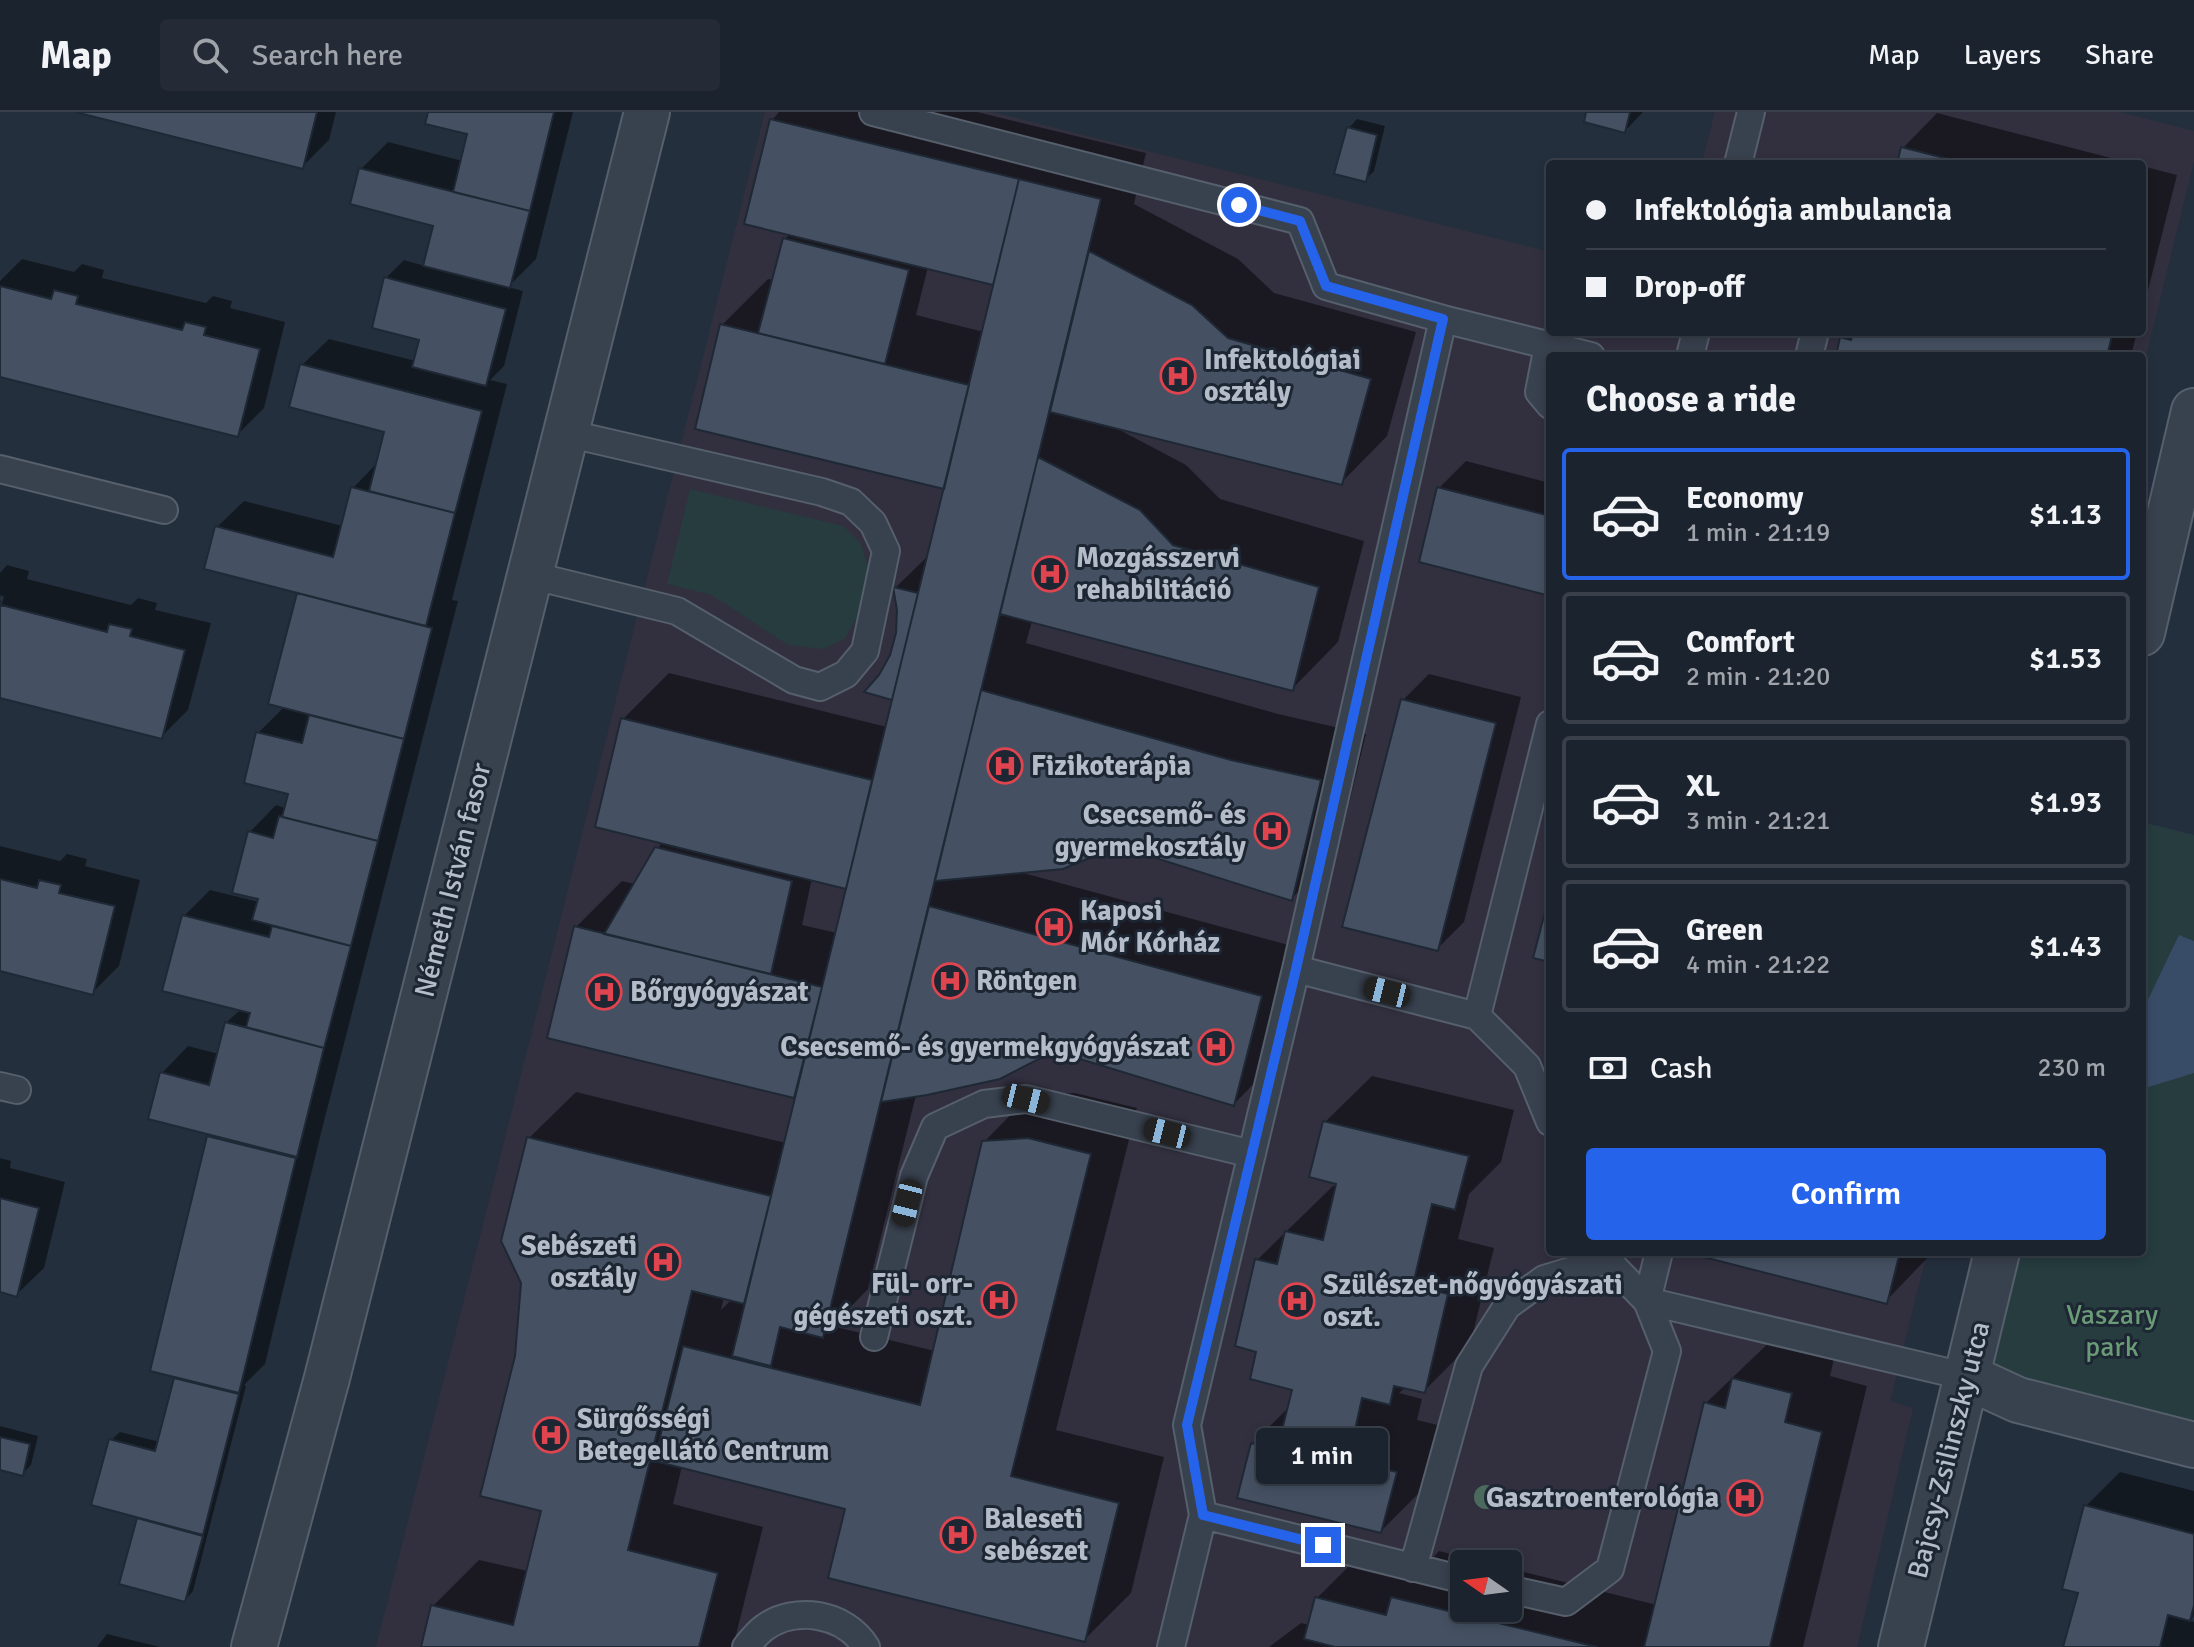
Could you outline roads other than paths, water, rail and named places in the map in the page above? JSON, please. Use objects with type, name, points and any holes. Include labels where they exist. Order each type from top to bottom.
[{"type":"street","name":"Németh István fasor","points":[[254,1647],[327,1378],[647,112]]},
{"type":"street","points":[[2146,616],[2194,411]]},
{"type":"street","name":"Bajcsy-Zsilinszky utca","points":[[1901,1647],[1996,1256]]},
{"type":"street","points":[[1968,1377],[2018,1400],[2194,1445]]},
{"type":"lane","points":[[873,112],[1300,221],[1326,286],[1574,352]]},
{"type":"lane","points":[[1739,160],[1751,112]]},
{"type":"lane","points":[[1171,1647],[1203,1515],[1187,1425],[1296,969],[1443,319]]},
{"type":"lane","points":[[1547,352],[1548,346]]},
{"type":"lane","points":[[1546,356],[1539,392],[1546,400]]},
{"type":"lane","points":[[530,575],[677,611],[794,680],[820,687],[846,674],[865,651],[886,551],[873,523],[851,502],[822,492],[566,433]]},
{"type":"lane","points":[[0,469],[164,510]]},
{"type":"lane","points":[[1477,1016],[1546,740]]},
{"type":"lane","points":[[1296,969],[1477,1016],[1527,1066],[1546,1112]]},
{"type":"lane","points":[[874,1337],[914,1176],[935,1127],[984,1104],[1026,1099],[1252,1154]]},
{"type":"lane","points":[[1413,1568],[1469,1366],[1507,1306],[1544,1279],[1605,1256],[1647,1301],[1667,1351],[1610,1569],[1566,1602],[1522,1592]]},
{"type":"lane","points":[[1647,1301],[1658,1256]]},
{"type":"lane","points":[[1647,1301],[1968,1377]]},
{"type":"lane","points":[[1203,1515],[1450,1577]]},
{"type":"lane","points":[[746,1647],[764,1627],[788,1616],[815,1615],[840,1622],[866,1647]]},
{"type":"water","points":[[2179,935],[2194,941],[2194,1073],[2146,1088],[2146,1004]]},
{"type":"place","name":"Infektológiai osztály","points":[[1178,376]]},
{"type":"place","name":"Mozgásszervi rehabilitáció","points":[[1050,574]]},
{"type":"place","name":"Fizikoterápia","points":[[1005,766]]},
{"type":"place","name":"Csecsemő- és gyermekosztály","points":[[1272,831]]},
{"type":"place","name":"Kaposi Mór Kórház","points":[[1054,927]]},
{"type":"place","name":"Röntgen","points":[[950,981]]},
{"type":"place","name":"Bőrgyógyászat","points":[[604,992]]},
{"type":"place","name":"Csecsemő- és gyermekgyógyászat","points":[[1216,1047]]},
{"type":"place","name":"Sebészeti osztály","points":[[663,1262]]},
{"type":"place","name":"Fül- orr- gégészeti oszt.","points":[[999,1300]]},
{"type":"place","name":"Szülészet-nőgyógyászati oszt.","points":[[1297,1301]]},
{"type":"place","name":"Sürgősségi Betegellátó Centrum","points":[[551,1435]]},
{"type":"place","name":"Gasztroenterológia","points":[[1745,1498]]},
{"type":"place","name":"Baleseti sebészet","points":[[958,1535]]},
{"type":"park label","name":"Vaszary park","points":[[2112,1331]]}]
